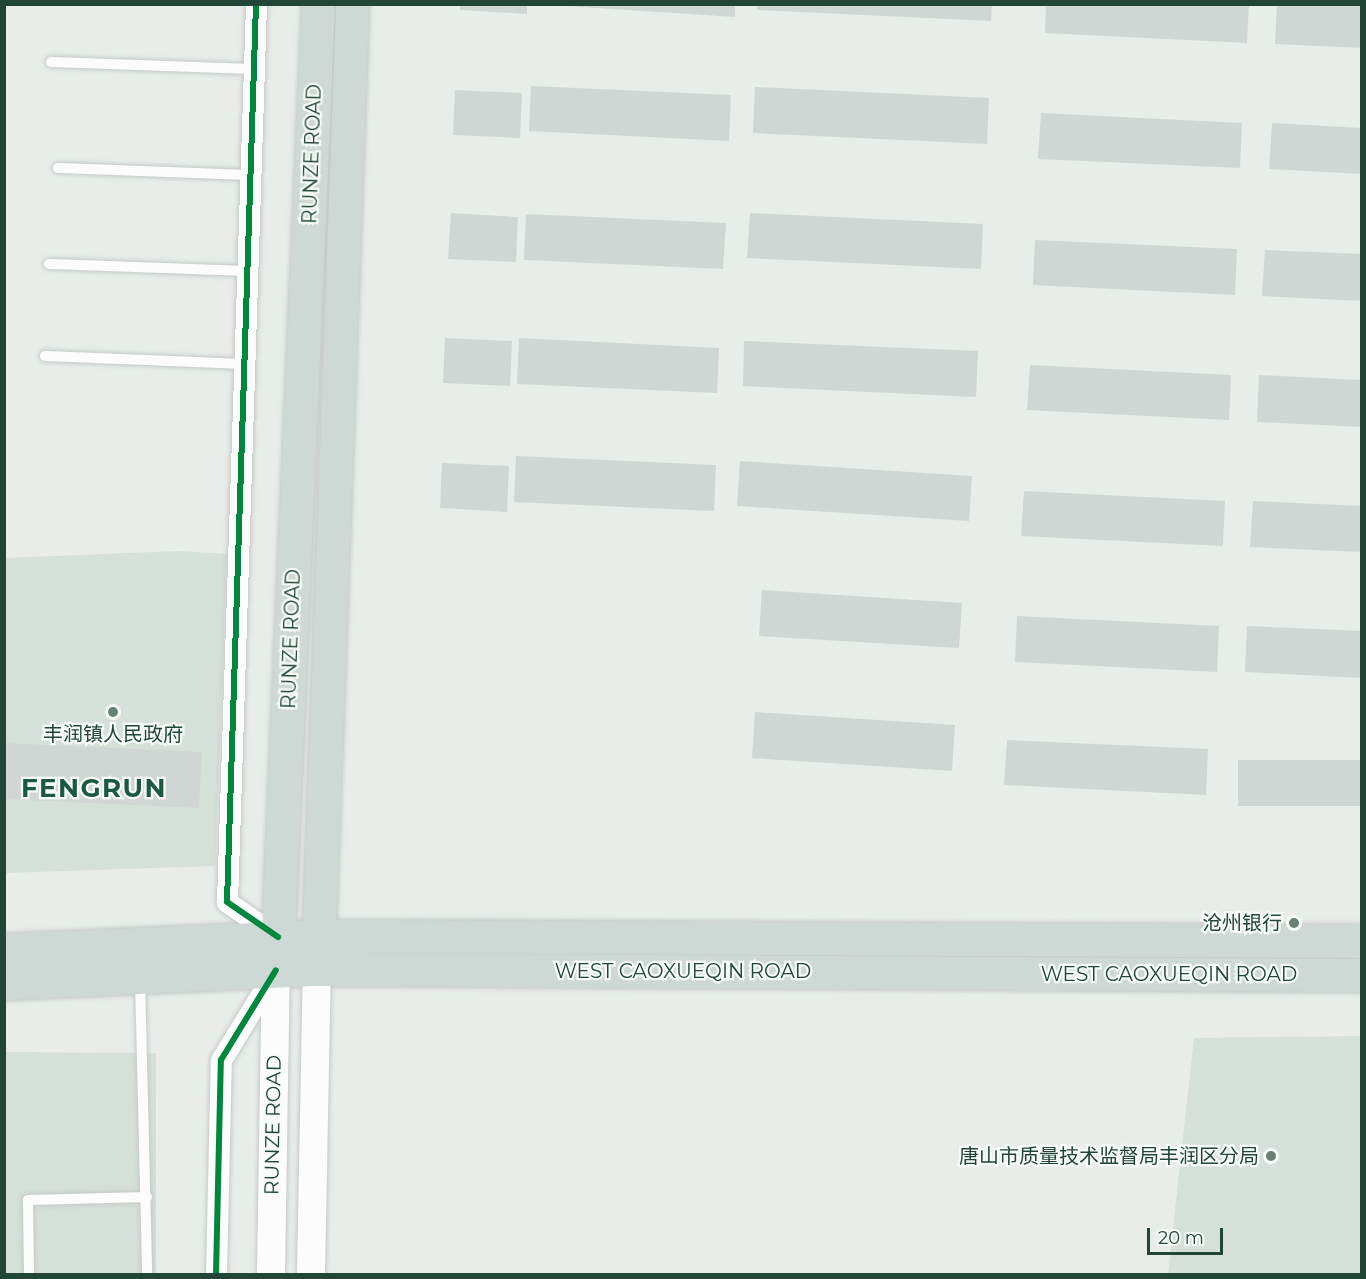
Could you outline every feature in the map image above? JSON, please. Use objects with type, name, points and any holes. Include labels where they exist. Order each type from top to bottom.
[{"type":"main road","name":"RUNZE ROAD","points":[[271,1275],[276,970],[318,4]]},
{"type":"main road","name":"RUNZE ROAD","points":[[311,1275],[317,969],[351,4]]},
{"type":"main road","name":"WEST CAOXUEQIN ROAD","points":[[4,950],[319,936],[1362,941]]},
{"type":"main road","name":"WEST CAOXUEQIN ROAD","points":[[4,983],[317,969],[1362,975]]},
{"type":"street","points":[[256,4],[227,902],[278,937]]},
{"type":"street","points":[[216,1275],[221,1060],[276,970]]},
{"type":"lane","points":[[51,62],[254,69]]},
{"type":"lane","points":[[58,168],[251,175]]},
{"type":"lane","points":[[49,264],[249,271]]},
{"type":"lane","points":[[45,356],[246,364]]},
{"type":"lane","points":[[140,977],[147,1197],[147,1275]]},
{"type":"lane","points":[[29,1275],[28,1200],[147,1197]]},
{"type":"shaded area","name":"丰润镇人民政府","points":[[179,551],[227,554],[215,866],[5,873],[4,558]]},
{"type":"shaded area","name":"唐山市质量技术监督局丰润区分局","points":[[1361,1036],[1361,1274],[1168,1274],[1194,1038]]},
{"type":"shaded area","points":[[5,1052],[156,1053],[156,1274],[5,1274]]},
{"type":"building","points":[[460,4],[527,4],[527,14],[460,10]]},
{"type":"building","points":[[535,4],[735,4],[735,17]]},
{"type":"building","points":[[757,4],[992,4],[991,21],[757,10]]},
{"type":"building","points":[[1046,4],[1249,4],[1247,43],[1045,33]]},
{"type":"building","points":[[1277,4],[1362,4],[1362,48],[1275,44]]},
{"type":"building","points":[[531,86],[731,95],[729,141],[529,131]]},
{"type":"building","points":[[755,87],[989,98],[987,144],[753,133]]},
{"type":"building","points":[[455,90],[522,93],[520,138],[453,135]]},
{"type":"building","points":[[1041,113],[1242,123],[1240,168],[1038,159]]},
{"type":"building","points":[[1272,123],[1362,128],[1362,174],[1269,169]]},
{"type":"building","points":[[451,213],[518,217],[516,262],[448,259]]},
{"type":"building","points":[[750,213],[983,224],[981,269],[747,258]]},
{"type":"building","points":[[526,214],[726,223],[723,269],[524,260]]},
{"type":"building","points":[[1035,240],[1237,249],[1235,295],[1033,285]]},
{"type":"building","points":[[1265,250],[1362,254],[1362,301],[1262,296]]},
{"type":"building","points":[[445,338],[512,341],[510,386],[443,383]]},
{"type":"building","points":[[519,338],[719,348],[717,393],[517,384]]},
{"type":"building","points":[[744,341],[978,351],[976,397],[743,386]]},
{"type":"building","points":[[1030,365],[1231,375],[1229,420],[1027,410]]},
{"type":"building","points":[[1259,375],[1362,380],[1362,427],[1257,422]]},
{"type":"building","points":[[516,456],[716,465],[714,511],[514,502]]},
{"type":"building","points":[[740,461],[972,476],[969,521],[737,506]]},
{"type":"building","points":[[442,463],[509,466],[507,512],[440,508]]},
{"type":"building","points":[[1024,491],[1225,501],[1223,546],[1021,536]]},
{"type":"building","points":[[1253,501],[1362,506],[1362,552],[1250,547]]},
{"type":"building","points":[[762,590],[962,603],[959,648],[759,636]]},
{"type":"building","points":[[1017,616],[1219,626],[1217,672],[1015,662]]},
{"type":"building","points":[[1247,626],[1362,631],[1362,678],[1245,672]]},
{"type":"building","points":[[755,712],[955,725],[952,771],[752,758]]},
{"type":"building","points":[[1007,740],[1208,749],[1206,795],[1004,785]]},
{"type":"building","name":"丰润镇人民政府","points":[[4,743],[202,752],[199,808],[4,799]]},
{"type":"building","points":[[1238,760],[1362,760],[1362,806],[1238,806]]},
{"type":"cycle path","points":[[256,4],[227,902],[278,937]]},
{"type":"cycle path","points":[[216,1274],[221,1060],[276,970]]},
{"type":"place","name":"丰润镇人民政府","points":[[113,712]]},
{"type":"place","name":"沧州银行","points":[[1294,923]]},
{"type":"place","name":"唐山市质量技术监督局丰润区分局","points":[[1271,1156]]},
{"type":"district","name":"FENGRUN","points":[[94,789]]}]
